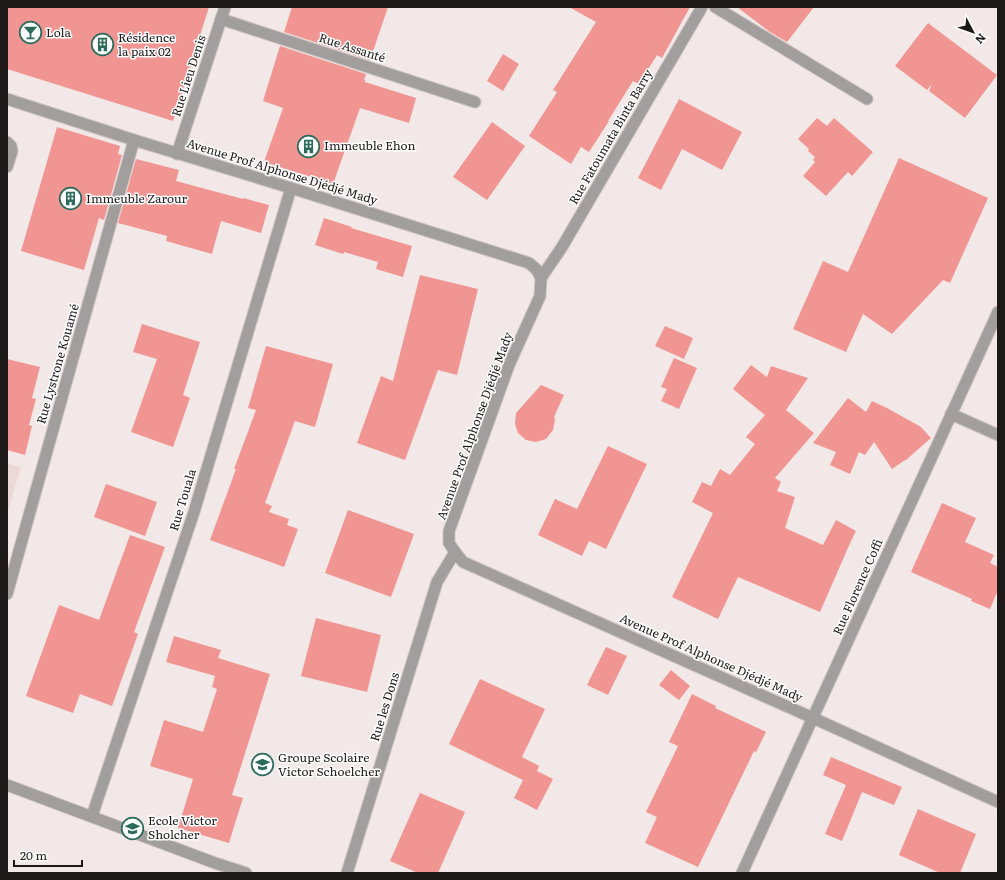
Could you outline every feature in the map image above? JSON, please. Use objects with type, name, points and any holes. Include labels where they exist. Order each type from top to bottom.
[{"type":"street","name":"Rue Lieu Denis","points":[[177,154],[224,7]]},
{"type":"street","name":"Rue Fatoumata Binta Barry","points":[[541,278],[562,247],[702,7]]},
{"type":"street","points":[[715,7],[867,99]]},
{"type":"street","name":"Rue Assanté","points":[[221,19],[475,102]]},
{"type":"street","name":"Avenue Prof Alphonse Djédjé Mady","points":[[7,99],[177,154],[291,188],[529,263],[537,270],[541,278],[540,296],[509,365],[449,531],[449,543],[463,562],[998,802]]},
{"type":"street","name":"Rue Lystrone Kouamé","points":[[7,594],[134,140]]},
{"type":"street","points":[[7,142],[11,146],[12,151],[7,167]]},
{"type":"street","name":"Rue Touala","points":[[92,816],[194,512],[291,188]]},
{"type":"street","name":"Rue Florence Coffi","points":[[742,873],[998,312]]},
{"type":"street","points":[[951,414],[998,436]]},
{"type":"street","name":"Rue les Dons","points":[[347,873],[437,582],[455,552]]},
{"type":"street","points":[[7,784],[215,863],[246,873]]},
{"type":"shaded area","points":[[7,463],[21,467],[7,514]]},
{"type":"building","name":"Résidence la paix 02","points":[[7,7],[209,7],[173,121],[7,69]]},
{"type":"building","points":[[292,7],[388,7],[370,60],[284,32]]},
{"type":"building","points":[[569,7],[690,7],[662,58],[657,55],[639,84],[633,81],[589,152],[581,147],[571,164],[529,136],[557,92],[553,90],[596,22]]},
{"type":"building","points":[[737,7],[814,7],[787,42],[770,32]]},
{"type":"building","points":[[928,23],[997,75],[965,118],[929,91],[932,84],[927,90],[895,66]]},
{"type":"building","points":[[280,46],[366,74],[364,80],[365,82],[416,98],[409,123],[360,108],[333,184],[264,162],[283,108],[263,101]]},
{"type":"building","points":[[503,54],[519,64],[503,91],[487,81]]},
{"type":"building","points":[[679,99],[742,132],[722,170],[682,149],[661,190],[638,178]]},
{"type":"building","points":[[817,118],[827,126],[834,118],[873,152],[852,176],[848,172],[826,196],[803,176],[815,162],[813,160],[815,157],[798,139]]},
{"type":"building","points":[[492,122],[525,146],[487,200],[453,177]]},
{"type":"building","name":"Immeuble Zarour","points":[[57,127],[120,146],[118,154],[122,155],[104,220],[99,218],[84,270],[21,251]]},
{"type":"building","points":[[899,158],[988,198],[950,283],[943,280],[892,334],[863,314],[846,352],[793,329],[823,261],[848,272]]},
{"type":"building","points":[[136,159],[179,170],[176,181],[269,205],[261,233],[221,221],[212,254],[166,241],[167,236],[118,223]]},
{"type":"building","points":[[324,218],[352,227],[351,228],[412,246],[403,277],[376,269],[378,262],[344,252],[343,254],[315,245]]},
{"type":"building","points":[[420,275],[478,289],[457,375],[438,370],[405,460],[357,443],[381,376],[393,381]]},
{"type":"building","points":[[142,324],[200,342],[183,395],[190,398],[173,447],[131,432],[157,359],[133,352]]},
{"type":"building","points":[[665,326],[693,338],[684,359],[655,346]]},
{"type":"building","points":[[266,346],[333,364],[315,427],[295,421],[265,503],[272,506],[269,512],[289,519],[287,525],[298,529],[284,567],[210,540],[256,410],[248,408]]},
{"type":"building","points":[[674,358],[697,368],[679,409],[661,401],[667,389],[661,387]]},
{"type":"building","points":[[7,359],[40,367],[32,398],[36,399],[29,425],[32,426],[25,455],[7,450]]},
{"type":"building","points":[[751,365],[767,377],[771,366],[808,378],[786,410],[814,433],[775,478],[781,482],[777,491],[795,497],[785,528],[823,545],[836,520],[856,531],[820,612],[738,577],[718,619],[672,597],[713,513],[692,502],[702,482],[711,486],[720,469],[730,475],[755,444],[746,437],[765,415],[733,389]]},
{"type":"building","points":[[541,385],[564,395],[554,417],[555,420],[553,430],[546,439],[536,442],[526,440],[518,433],[515,424],[516,413]]},
{"type":"building","points":[[848,398],[866,412],[872,401],[887,408],[921,427],[931,438],[906,460],[892,469],[874,442],[865,455],[859,452],[850,474],[830,465],[836,452],[813,443]]},
{"type":"building","points":[[608,446],[647,464],[606,549],[589,541],[582,556],[538,535],[555,499],[577,509]]},
{"type":"building","points":[[106,484],[157,502],[145,536],[94,517]]},
{"type":"building","points":[[942,503],[976,518],[965,542],[994,555],[990,563],[998,567],[998,590],[990,609],[971,601],[972,599],[911,572]]},
{"type":"building","points":[[348,510],[414,534],[391,597],[325,573]]},
{"type":"building","points":[[130,535],[165,547],[134,632],[138,634],[112,706],[80,694],[73,713],[26,696],[59,605],[99,620]]},
{"type":"building","points":[[316,618],[381,635],[367,692],[301,676]]},
{"type":"building","points":[[174,636],[221,650],[218,658],[270,674],[232,795],[243,798],[229,843],[178,828],[193,779],[150,766],[164,720],[203,732],[217,689],[212,687],[215,676],[166,662]]},
{"type":"building","points":[[606,647],[627,656],[608,695],[587,685]]},
{"type":"building","points":[[671,670],[690,686],[679,700],[659,685]]},
{"type":"building","points":[[480,679],[545,709],[522,757],[539,766],[537,771],[553,779],[537,810],[514,798],[523,780],[449,744]]},
{"type":"building","points":[[692,694],[716,706],[715,708],[766,732],[756,752],[754,751],[698,867],[645,843],[657,817],[646,812],[678,746],[669,742]]},
{"type":"building","points":[[831,757],[902,787],[894,805],[862,792],[842,841],[825,834],[846,785],[823,775]]},
{"type":"building","points":[[420,793],[465,812],[438,873],[418,873],[390,861]]},
{"type":"building","points":[[918,809],[976,834],[960,873],[940,873],[899,855]]},
{"type":"place","name":"Lola","points":[[31,33]]},
{"type":"place","name":"Résidence la paix 02","points":[[102,45]]},
{"type":"place","name":"Immeuble Ehon","points":[[308,146]]},
{"type":"place","name":"Immeuble Zarour","points":[[71,199]]},
{"type":"place","name":"Groupe Scolaire Victor Schoelcher","points":[[263,765]]},
{"type":"place","name":"Ecole Victor Sholcher","points":[[132,828]]}]
